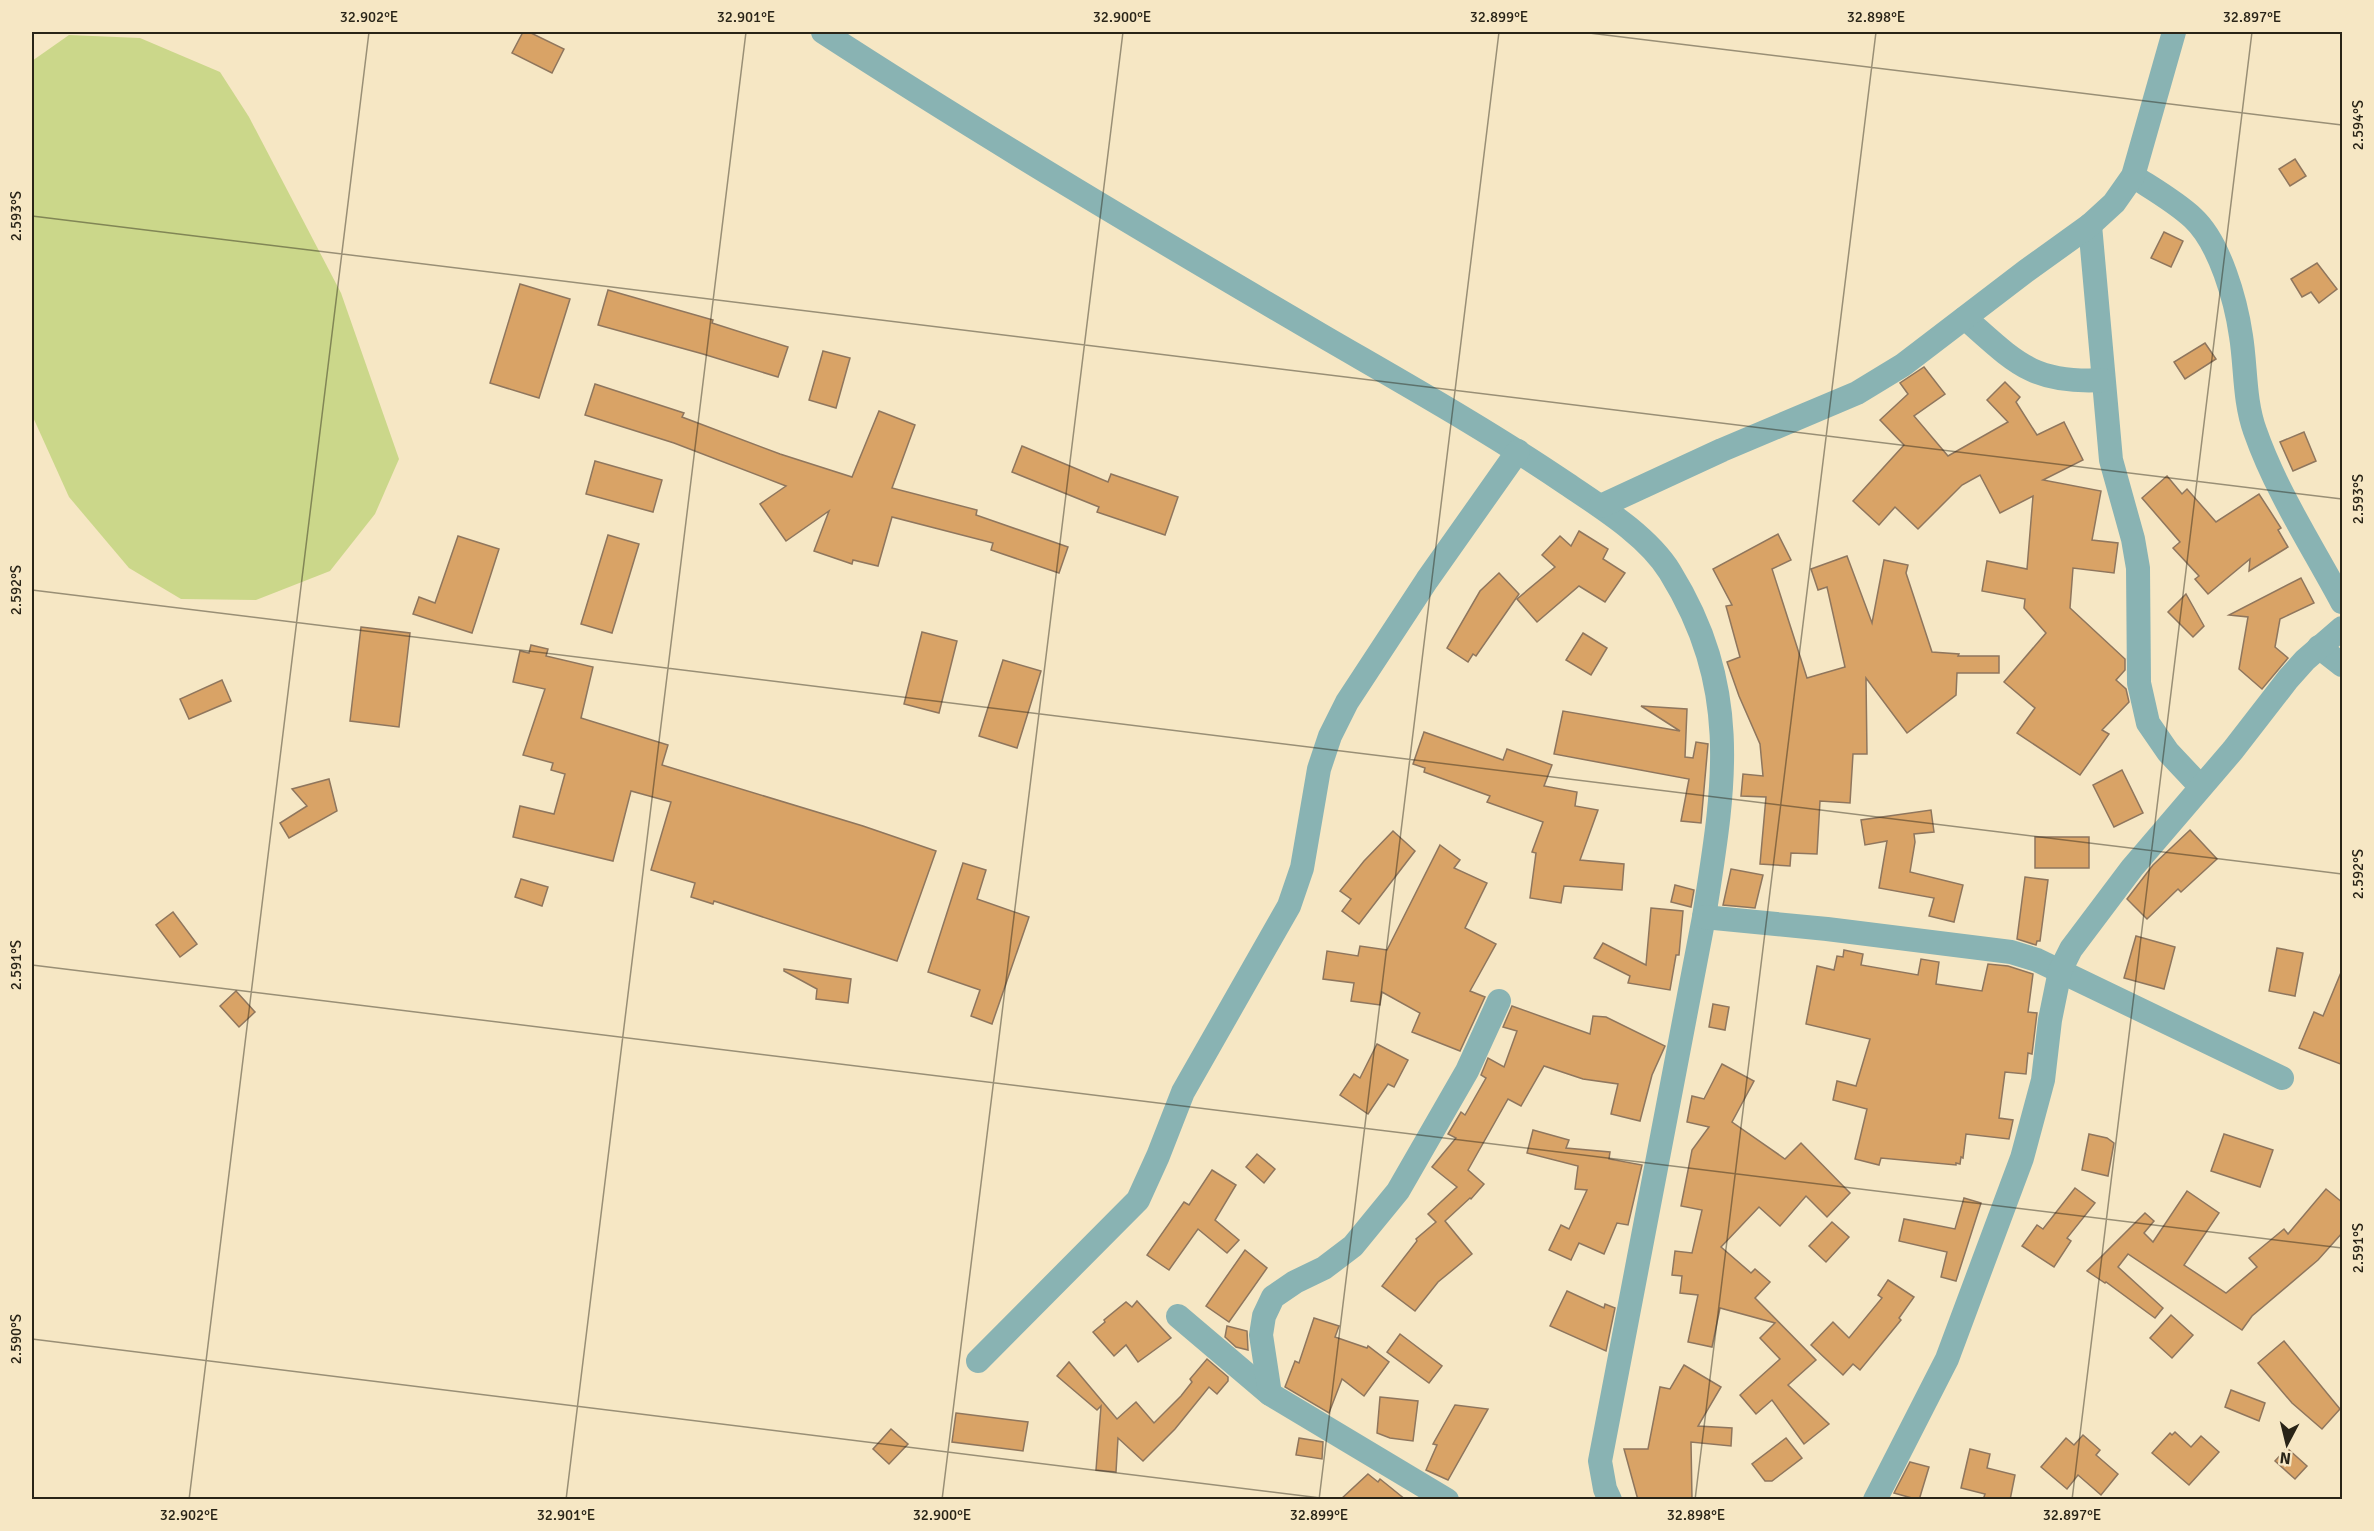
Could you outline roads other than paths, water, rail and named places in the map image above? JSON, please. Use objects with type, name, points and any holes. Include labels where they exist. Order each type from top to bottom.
[{"type":"street","points":[[823,32],[1021,157],[1518,451],[1600,506],[1642,540],[1669,570],[1694,619],[1714,671],[1724,752],[1717,830],[1704,917],[1600,1461],[1605,1489],[1610,1500]]},
{"type":"street","points":[[1600,506],[1722,450],[1857,393],[1903,365],[2090,225],[2114,203],[2133,176],[2174,32]]},
{"type":"street","points":[[2133,176],[2195,219],[2212,245],[2230,286],[2241,335],[2253,428],[2284,495],[2343,602]]},
{"type":"street","points":[[2090,225],[2111,460],[2133,539],[2138,568],[2139,684],[2148,723],[2168,752],[2200,786]]},
{"type":"street","points":[[1965,318],[2010,358],[2031,371],[2075,382],[2103,380]]},
{"type":"street","points":[[978,1361],[1138,1200],[1183,1092],[1288,906],[1302,868],[1319,769],[1330,736],[1347,702],[1427,580],[1518,451]]},
{"type":"street","points":[[1875,1500],[1947,1359],[2022,1158],[2043,1080],[2050,1020],[2060,971],[2083,931],[2132,868],[2233,750],[2288,679],[2319,647],[2343,628]]},
{"type":"street","points":[[2319,647],[2343,665]]},
{"type":"street","points":[[1704,917],[1827,929],[2011,952],[2037,960],[2282,1078]]},
{"type":"street","points":[[1270,1394],[1261,1335],[1264,1316],[1273,1297],[1295,1282],[1324,1268],[1353,1246],[1398,1191],[1467,1071],[1500,1001]]},
{"type":"street","points":[[1178,1316],[1270,1394],[1447,1500]]}]
